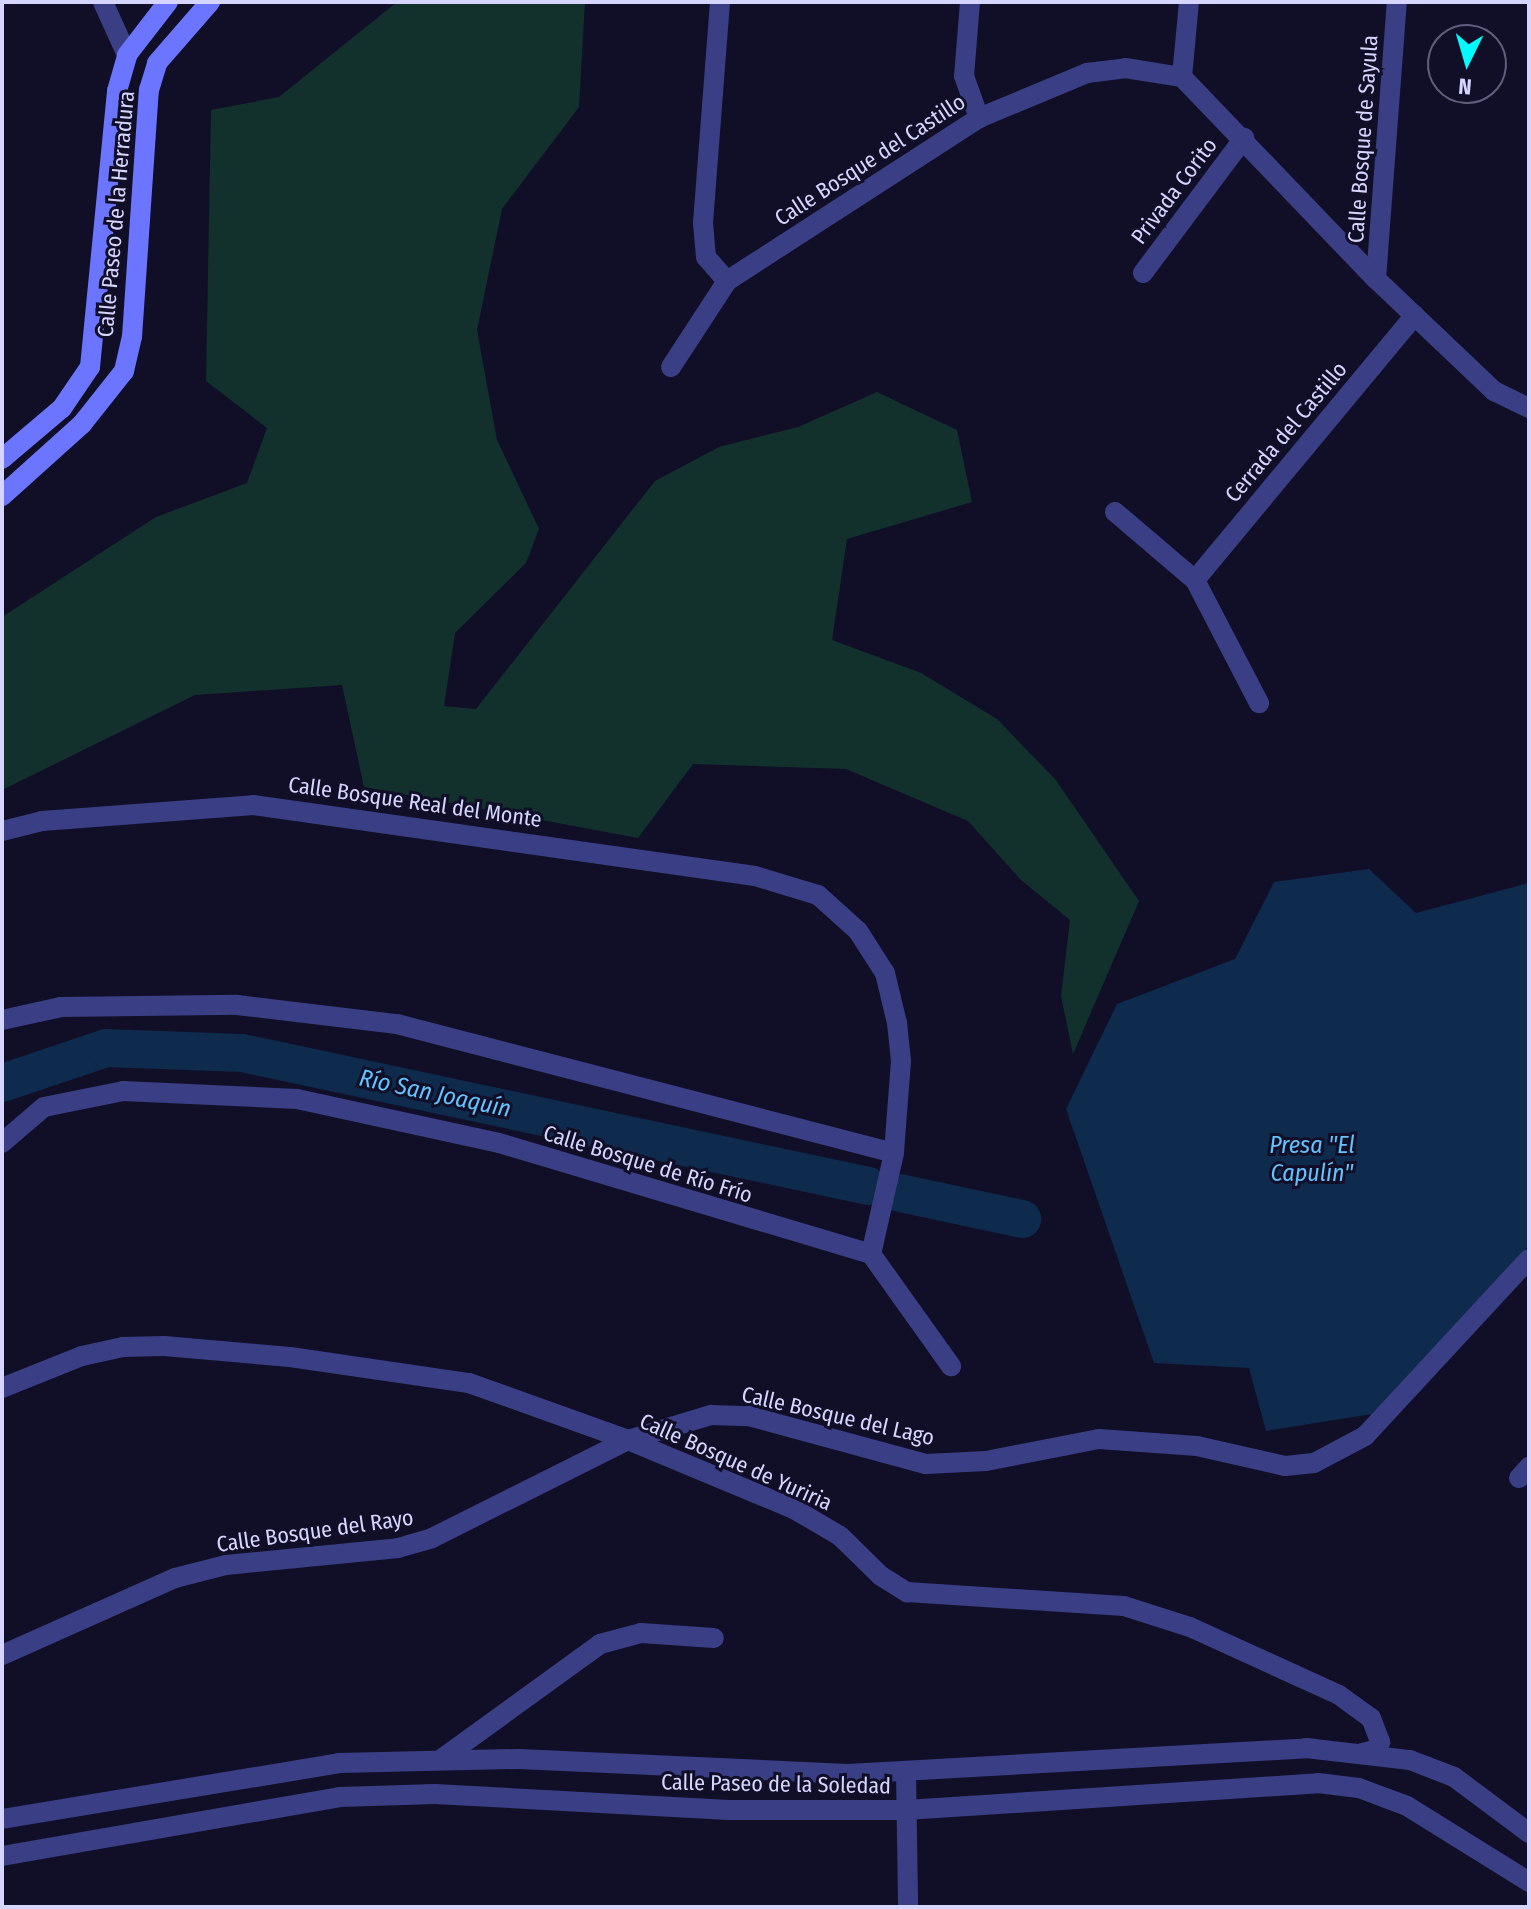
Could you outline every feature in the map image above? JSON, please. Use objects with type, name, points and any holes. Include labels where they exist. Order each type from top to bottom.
[{"type":"main road","name":"Calle Paseo de la Herradura","points":[[2,459],[62,408],[90,367],[117,91],[127,55],[168,2]]},
{"type":"main road","name":"Calle Paseo de la Herradura","points":[[2,496],[82,424],[124,371],[133,323],[149,90],[157,63],[210,2]]},
{"type":"street","points":[[103,2],[127,55]]},
{"type":"street","points":[[671,367],[727,281],[706,257],[703,223],[720,2]]},
{"type":"street","points":[[970,2],[964,76],[979,118]]},
{"type":"street","points":[[1189,2],[1182,77],[1244,138],[1376,279],[1494,391],[1529,408]]},
{"type":"street","name":"Calle Bosque de Sayula","points":[[1376,279],[1397,2]]},
{"type":"street","name":"Calle Bosque del Castillo","points":[[727,281],[979,118],[1087,73],[1125,68],[1182,77]]},
{"type":"street","name":"Privada Corito","points":[[1143,273],[1244,138]]},
{"type":"street","name":"Cerrada del Castillo","points":[[1195,580],[1415,315]]},
{"type":"street","points":[[1115,512],[1195,580],[1259,703]]},
{"type":"street","name":"Calle Bosque Real del Monte","points":[[2,831],[42,821],[253,805],[755,876],[818,895],[858,931],[885,973],[901,1061],[894,1153]]},
{"type":"street","points":[[2,1020],[61,1007],[237,1005],[397,1024],[894,1153],[871,1254],[951,1366]]},
{"type":"street","name":"Calle Bosque de Río Frío","points":[[2,1143],[44,1107],[123,1091],[297,1099],[499,1143],[871,1254]]},
{"type":"street","name":"Calle Bosque del Lago","points":[[628,1440],[711,1415],[749,1416],[926,1464],[986,1461],[1099,1439],[1197,1446],[1285,1466],[1314,1463],[1365,1436],[1529,1259]]},
{"type":"street","name":"Calle Bosque de Yuriria","points":[[2,1388],[82,1356],[123,1347],[164,1346],[290,1357],[469,1383],[628,1440],[794,1509],[840,1536],[881,1576],[907,1592],[1124,1606],[1190,1627],[1339,1695],[1371,1718],[1380,1742],[1375,1750],[1362,1753]]},
{"type":"street","name":"Calle Bosque del Rayo","points":[[2,1655],[175,1578],[226,1565],[398,1548],[432,1538],[628,1440]]},
{"type":"street","points":[[440,1760],[600,1644],[641,1633],[714,1638]]},
{"type":"street","name":"Calle Paseo de la Soledad","points":[[2,1819],[339,1763],[440,1760],[906,1773],[1250,1748],[1362,1753],[1410,1760],[1454,1777],[1529,1833]]},
{"type":"street","points":[[906,1773],[908,1907]]},
{"type":"street","name":"Calle Paseo de la Soledad","points":[[2,1856],[340,1797],[435,1794],[729,1810],[906,1810],[1331,1785],[1359,1788],[1407,1806],[1529,1882]]},
{"type":"green space","points":[[397,2],[585,2],[579,107],[502,209],[477,330],[497,440],[539,529],[526,563],[455,633],[444,706],[476,709],[655,481],[719,447],[798,427],[877,392],[957,430],[972,502],[847,539],[832,640],[921,673],[997,719],[1055,779],[1139,901],[1073,1054],[1061,996],[1070,920],[1021,880],[968,821],[846,769],[693,764],[638,838],[364,787],[342,685],[195,695],[2,790],[2,617],[156,517],[247,483],[267,428],[206,381],[211,110],[279,97]]},
{"type":"water","name":"Presa \"El Capulín\"","points":[[1369,869],[1416,913],[1529,883],[1529,1245],[1372,1414],[1266,1431],[1249,1368],[1154,1363],[1066,1109],[1117,1004],[1235,959],[1274,882]]},
{"type":"waterway","name":"Río San Joaquín","points":[[2,1083],[106,1048],[242,1053],[868,1186]]},
{"type":"waterway","name":"Río San Joaquín","points":[[900,1193],[1022,1219]]}]
